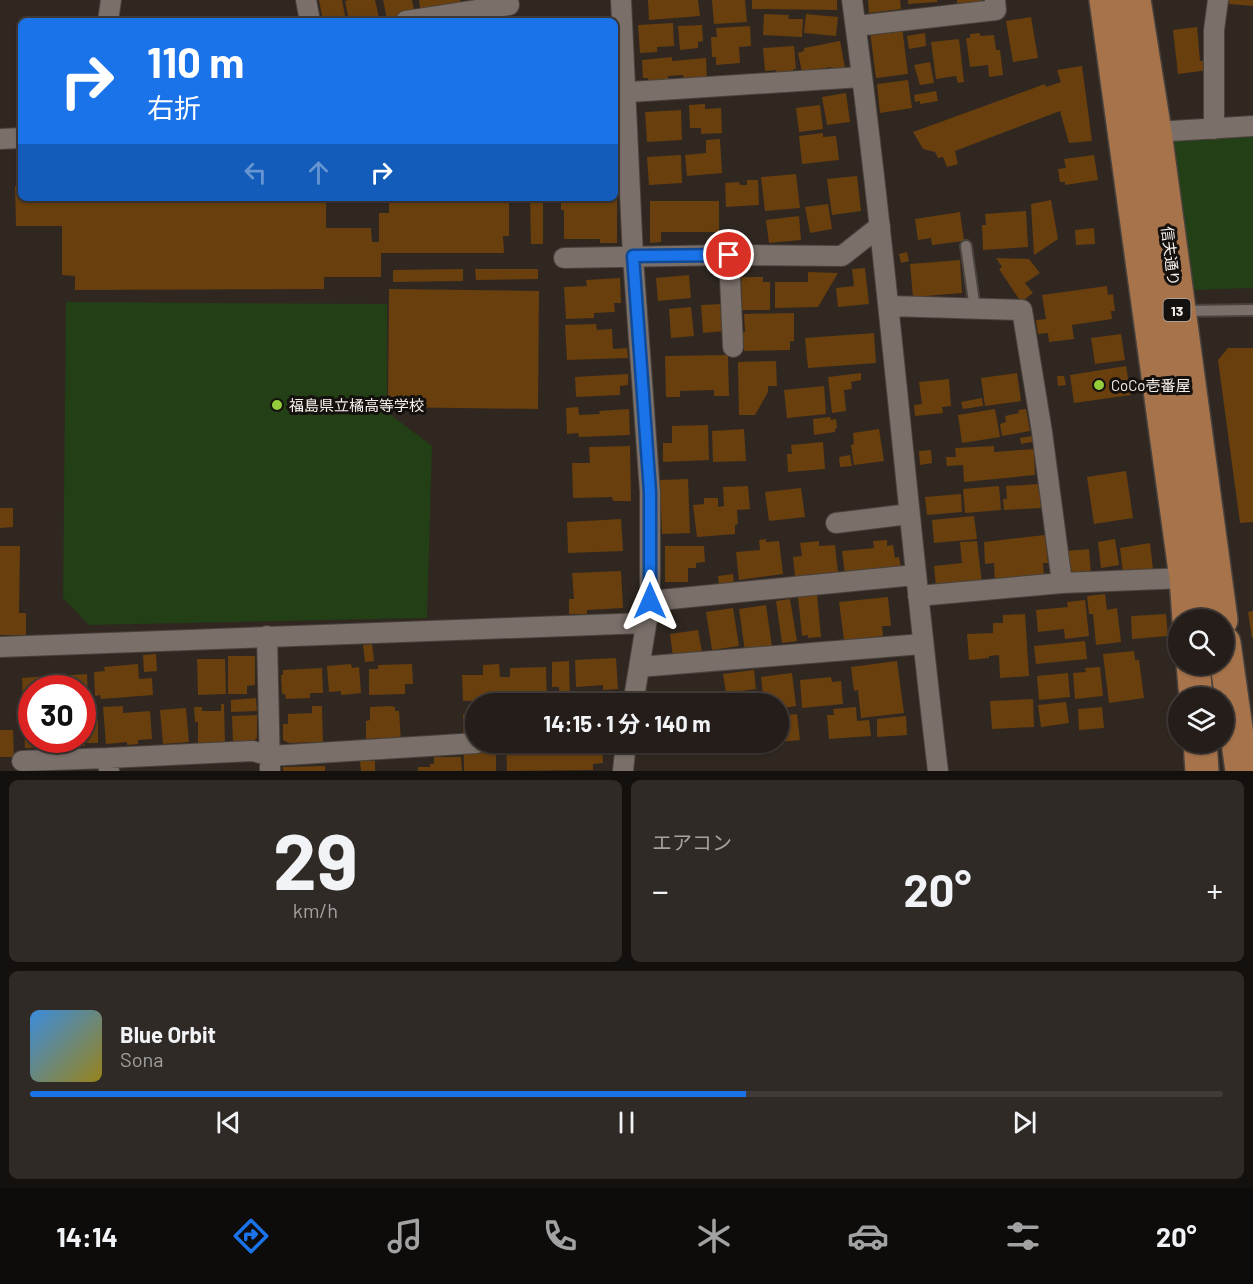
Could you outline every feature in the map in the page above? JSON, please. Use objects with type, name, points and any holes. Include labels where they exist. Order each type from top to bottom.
[{"type":"highway","name":"信夫通り","points":[[1106,0],[1189,609]]},
{"type":"highway","name":"信夫通り","points":[[1134,0],[1155,132],[1219,609]]},
{"type":"highway","points":[[1228,675],[1242,771]]},
{"type":"highway","points":[[1201,753],[1202,771]]},
{"type":"street","points":[[108,18],[111,0]]},
{"type":"street","points":[[306,0],[309,18]]},
{"type":"street","points":[[425,18],[509,5],[508,0]]},
{"type":"street","points":[[621,0],[620,93],[650,492],[650,601],[635,693]]},
{"type":"street","points":[[852,0],[890,306],[922,644],[938,771]]},
{"type":"street","points":[[856,26],[996,10],[995,0]]},
{"type":"street","points":[[1214,129],[1214,30],[1218,0]]},
{"type":"street","points":[[620,93],[861,77]]},
{"type":"street","points":[[1155,132],[1253,126]]},
{"type":"street","points":[[0,139],[18,138]]},
{"type":"street","points":[[564,258],[729,255],[842,256],[880,226]]},
{"type":"street","points":[[729,255],[733,347]]},
{"type":"street","points":[[890,306],[1022,310],[1042,432],[1062,583]]},
{"type":"street","points":[[836,524],[909,514]]},
{"type":"street","points":[[650,601],[915,575]]},
{"type":"street","points":[[918,596],[1062,583],[1186,578]]},
{"type":"street","points":[[0,647],[646,623]]},
{"type":"street","points":[[267,636],[270,764]]},
{"type":"street","points":[[639,667],[922,644]]},
{"type":"street","points":[[22,760],[109,764],[253,751],[270,764],[465,743]]},
{"type":"street","points":[[623,771],[625,753]]},
{"type":"lane","points":[[966,246],[975,309]]},
{"type":"lane","points":[[1178,311],[1253,310]]},
{"type":"green space","points":[[1253,137],[1253,288],[1193,290],[1173,141]]},
{"type":"green space","points":[[66,302],[387,304],[387,412],[432,446],[427,618],[89,625],[63,598]]},
{"type":"building","points":[[319,0],[342,0],[345,18],[322,18]]},
{"type":"building","points":[[375,0],[379,18],[348,18],[345,1]]},
{"type":"building","points":[[383,0],[412,0],[415,14],[387,18]]},
{"type":"building","points":[[419,0],[460,0],[461,8],[421,14]]},
{"type":"building","points":[[648,0],[698,0],[700,16],[649,20]]},
{"type":"building","points":[[712,0],[745,0],[747,22],[714,24]]},
{"type":"building","points":[[752,0],[837,0],[837,10],[752,9]]},
{"type":"building","points":[[868,0],[900,0],[901,9],[869,13]]},
{"type":"building","points":[[908,0],[937,0],[937,2],[908,4]]},
{"type":"building","points":[[957,0],[982,0],[982,3],[957,5]]},
{"type":"building","points":[[1229,0],[1253,0],[1253,6],[1229,4]]},
{"type":"building","points":[[764,14],[789,15],[788,19],[803,19],[802,37],[763,35]]},
{"type":"building","points":[[806,14],[838,17],[836,36],[804,33]]},
{"type":"building","points":[[1031,17],[1038,58],[1013,62],[1006,21]]},
{"type":"building","points":[[673,23],[674,46],[657,47],[657,52],[640,53],[638,25]]},
{"type":"building","points":[[702,25],[703,41],[698,42],[698,48],[680,50],[678,26]]},
{"type":"building","points":[[750,26],[751,46],[739,47],[740,63],[716,65],[716,57],[712,57],[711,37],[717,37],[716,28]]},
{"type":"building","points":[[902,27],[908,74],[876,78],[870,31]]},
{"type":"building","points":[[1197,27],[1200,61],[1208,60],[1209,70],[1178,74],[1173,30]]},
{"type":"building","points":[[925,33],[926,46],[909,49],[907,36]]},
{"type":"building","points":[[980,33],[980,36],[994,35],[996,50],[1000,50],[1003,75],[989,77],[988,65],[970,67],[966,38],[970,38],[970,34]]},
{"type":"building","points":[[959,39],[964,82],[958,83],[956,76],[936,79],[931,42]]},
{"type":"building","points":[[840,41],[845,68],[831,71],[831,67],[802,72],[798,53],[804,51],[804,48]]},
{"type":"building","points":[[794,46],[796,69],[793,69],[793,73],[776,75],[776,70],[765,71],[763,48]]},
{"type":"building","points":[[672,57],[672,61],[706,58],[707,80],[684,82],[683,75],[668,76],[668,83],[649,84],[648,78],[643,78],[642,60]]},
{"type":"building","points":[[930,62],[934,83],[920,85],[914,65]]},
{"type":"building","points":[[1082,66],[1092,141],[1069,143],[1060,111],[955,151],[958,164],[947,167],[943,157],[938,158],[935,152],[923,149],[913,132],[1045,84],[1046,87],[1061,82],[1057,70]]},
{"type":"building","points":[[908,80],[912,108],[880,113],[877,84]]},
{"type":"building","points":[[936,91],[938,101],[920,104],[920,101],[915,102],[914,95]]},
{"type":"building","points":[[846,93],[850,122],[827,125],[822,97]]},
{"type":"building","points":[[705,104],[705,109],[721,108],[722,133],[701,134],[701,128],[690,128],[689,105]]},
{"type":"building","points":[[820,105],[823,129],[799,132],[796,108]]},
{"type":"building","points":[[681,110],[682,140],[647,142],[645,112]]},
{"type":"building","points":[[823,133],[823,137],[836,136],[839,160],[802,164],[799,136]]},
{"type":"building","points":[[720,139],[722,173],[687,176],[685,155],[706,153],[706,140]]},
{"type":"building","points":[[681,155],[682,183],[649,185],[647,157]]},
{"type":"building","points":[[1094,155],[1098,180],[1065,185],[1065,182],[1060,182],[1058,169],[1066,168],[1064,159]]},
{"type":"building","points":[[796,174],[800,208],[765,211],[761,177]]},
{"type":"building","points":[[857,176],[861,211],[832,215],[827,179]]},
{"type":"building","points":[[747,180],[758,180],[759,205],[726,207],[725,183],[739,182],[740,185],[747,185]]},
{"type":"building","points":[[15,186],[18,186],[18,201],[326,201],[326,228],[371,228],[372,242],[379,242],[379,213],[389,213],[389,201],[509,201],[509,236],[503,236],[504,253],[381,253],[381,277],[324,277],[324,289],[75,290],[75,276],[62,275],[62,226],[16,226]]},
{"type":"building","points":[[1051,200],[1058,239],[1034,255],[1031,204]]},
{"type":"building","points":[[530,201],[543,201],[543,244],[531,244]]},
{"type":"building","points":[[561,201],[617,201],[617,243],[600,243],[600,239],[564,239],[564,210],[561,210]]},
{"type":"building","points":[[650,201],[719,201],[719,232],[661,232],[661,242],[650,243]]},
{"type":"building","points":[[828,204],[832,229],[810,233],[805,207]]},
{"type":"building","points":[[1026,211],[1028,247],[983,250],[982,225],[986,225],[985,214]]},
{"type":"building","points":[[960,212],[964,241],[932,245],[931,238],[918,240],[915,219]]},
{"type":"building","points":[[799,216],[801,240],[769,243],[766,220]]},
{"type":"building","points":[[1094,228],[1095,244],[1076,245],[1075,230]]},
{"type":"building","points":[[907,252],[909,261],[901,263],[899,254]]},
{"type":"building","points":[[996,258],[1029,259],[1040,273],[1025,283],[1033,293],[1021,302],[999,269],[1002,267]]},
{"type":"building","points":[[960,260],[962,293],[913,297],[910,264]]},
{"type":"building","points":[[865,268],[869,304],[838,307],[836,288],[854,286],[852,269]]},
{"type":"building","points":[[463,269],[463,281],[393,282],[393,270]]},
{"type":"building","points":[[475,269],[538,269],[538,279],[476,280]]},
{"type":"building","points":[[808,272],[838,273],[818,307],[775,308],[775,282],[808,282]]},
{"type":"building","points":[[689,275],[691,298],[658,301],[656,278]]},
{"type":"building","points":[[741,277],[763,277],[763,282],[770,282],[770,310],[742,310]]},
{"type":"building","points":[[620,278],[621,303],[614,303],[615,312],[594,313],[594,318],[566,319],[564,287],[587,286],[586,280]]},
{"type":"building","points":[[1107,286],[1108,295],[1113,294],[1115,311],[1111,311],[1112,319],[1072,325],[1074,339],[1049,342],[1048,333],[1038,334],[1036,320],[1046,319],[1042,295]]},
{"type":"building","points":[[389,289],[539,291],[538,409],[388,407]]},
{"type":"building","points":[[723,304],[725,331],[703,333],[701,305]]},
{"type":"building","points":[[691,307],[694,336],[671,338],[669,309]]},
{"type":"building","points":[[794,313],[794,341],[790,341],[790,350],[744,351],[744,342],[740,342],[740,332],[745,332],[744,314]]},
{"type":"building","points":[[596,324],[597,330],[612,329],[613,349],[627,348],[628,358],[567,360],[565,325]]},
{"type":"building","points":[[874,333],[876,363],[808,368],[805,338]]},
{"type":"building","points":[[1121,334],[1125,360],[1095,364],[1091,338]]},
{"type":"building","points":[[1228,348],[1253,348],[1253,522],[1240,523],[1218,360]]},
{"type":"building","points":[[728,355],[729,396],[714,396],[714,390],[680,391],[680,397],[666,397],[665,356]]},
{"type":"building","points":[[776,361],[777,386],[768,386],[768,392],[755,415],[739,415],[738,362]]},
{"type":"building","points":[[1126,366],[1131,395],[1074,403],[1070,375]]},
{"type":"building","points":[[861,373],[861,380],[851,382],[852,389],[844,390],[846,411],[832,413],[828,377]]},
{"type":"building","points":[[1017,373],[1021,401],[985,406],[981,378]]},
{"type":"building","points":[[628,374],[628,385],[620,386],[620,395],[576,397],[575,377]]},
{"type":"building","points":[[1057,376],[1064,376],[1066,385],[1058,386]]},
{"type":"building","points":[[949,379],[951,406],[942,407],[943,413],[915,416],[914,405],[922,404],[919,382]]},
{"type":"building","points":[[824,386],[826,414],[787,418],[784,390]]},
{"type":"building","points":[[982,398],[983,406],[963,409],[961,402]]},
{"type":"building","points":[[578,407],[579,415],[629,409],[630,435],[579,437],[578,433],[567,434],[566,408]]},
{"type":"building","points":[[995,409],[1000,437],[962,443],[958,415]]},
{"type":"building","points":[[1026,409],[1030,431],[1002,436],[1000,424],[1006,422],[1005,416]]},
{"type":"building","points":[[830,417],[831,420],[836,419],[835,432],[814,435],[813,419]]},
{"type":"building","points":[[708,425],[709,460],[663,462],[663,443],[672,443],[672,426]]},
{"type":"building","points":[[744,429],[746,461],[713,462],[712,431]]},
{"type":"building","points":[[879,429],[884,461],[854,465],[851,445],[854,444],[853,433]]},
{"type":"building","points":[[1032,436],[1032,442],[1021,444],[1020,438]]},
{"type":"building","points":[[823,442],[825,469],[788,472],[787,454],[792,454],[791,445]]},
{"type":"building","points":[[630,446],[631,501],[613,501],[612,497],[573,498],[572,463],[590,463],[589,447]]},
{"type":"building","points":[[994,446],[994,452],[1034,449],[1035,475],[964,482],[963,465],[947,466],[946,457],[956,457],[955,448]]},
{"type":"building","points":[[931,450],[932,463],[920,465],[919,451]]},
{"type":"building","points":[[850,455],[852,466],[840,467],[839,457]]},
{"type":"building","points":[[1126,471],[1133,518],[1094,524],[1087,477]]},
{"type":"building","points":[[688,479],[690,533],[662,534],[660,480]]},
{"type":"building","points":[[1039,484],[1041,508],[1004,510],[1003,499],[1007,499],[1006,486]]},
{"type":"building","points":[[748,486],[750,509],[737,510],[738,524],[735,525],[735,534],[697,537],[693,505],[704,504],[704,498],[718,498],[718,507],[724,506],[723,487]]},
{"type":"building","points":[[999,486],[1001,510],[965,513],[963,489]]},
{"type":"building","points":[[801,488],[805,517],[769,521],[765,492]]},
{"type":"building","points":[[961,494],[962,512],[927,515],[925,497]]},
{"type":"building","points":[[0,508],[13,508],[13,527],[0,528]]},
{"type":"building","points":[[974,516],[977,539],[934,543],[932,520]]},
{"type":"building","points":[[621,519],[623,551],[568,553],[567,522]]},
{"type":"building","points":[[1045,535],[1048,563],[1043,563],[1044,575],[1030,576],[1030,579],[995,582],[994,563],[985,564],[984,542]]},
{"type":"building","points":[[766,539],[766,542],[779,541],[783,574],[739,580],[736,552],[760,550],[759,540]]},
{"type":"building","points":[[1115,539],[1119,565],[1101,568],[1098,542]]},
{"type":"building","points":[[887,540],[887,546],[893,545],[895,558],[899,557],[901,568],[845,575],[842,551],[874,548],[873,541]]},
{"type":"building","points":[[819,541],[819,546],[835,545],[838,572],[795,576],[793,557],[802,556],[800,543]]},
{"type":"building","points":[[977,541],[982,584],[936,587],[934,566],[962,563],[960,542]]},
{"type":"building","points":[[1150,543],[1153,569],[1123,573],[1120,548]]},
{"type":"building","points":[[0,546],[20,546],[19,613],[26,613],[26,635],[0,635]]},
{"type":"building","points":[[665,546],[704,546],[705,562],[696,563],[696,568],[688,568],[688,582],[665,582]]},
{"type":"building","points":[[1089,549],[1091,575],[1069,577],[1066,551]]},
{"type":"building","points":[[621,571],[623,608],[587,610],[587,614],[569,614],[569,599],[574,599],[572,573]]},
{"type":"building","points":[[733,574],[734,585],[719,586],[718,576]]},
{"type":"building","points":[[817,594],[821,637],[808,638],[808,635],[802,636],[798,596]]},
{"type":"building","points":[[1105,594],[1107,610],[1117,608],[1121,642],[1096,645],[1093,614],[1089,614],[1087,596]]},
{"type":"building","points":[[888,597],[891,626],[882,626],[883,636],[844,640],[839,602]]},
{"type":"building","points":[[790,599],[797,641],[782,643],[776,601]]},
{"type":"building","points":[[1085,600],[1089,636],[1065,639],[1064,629],[1038,632],[1036,610],[1068,607],[1067,602]]},
{"type":"building","points":[[766,605],[772,647],[745,651],[739,609]]},
{"type":"building","points":[[733,608],[739,646],[712,650],[706,612]]},
{"type":"building","points":[[1253,611],[1253,638],[1252,638],[1248,612]]},
{"type":"building","points":[[1025,614],[1029,676],[1000,678],[999,655],[969,660],[967,634],[993,633],[993,623],[1003,623],[1003,615]]},
{"type":"building","points":[[1166,614],[1168,636],[1132,639],[1131,616]]},
{"type":"building","points":[[698,630],[702,652],[673,656],[670,634]]},
{"type":"building","points":[[1085,641],[1087,659],[1036,664],[1034,646]]},
{"type":"building","points":[[372,644],[374,661],[365,662],[363,645]]},
{"type":"building","points":[[1134,651],[1135,660],[1139,660],[1144,698],[1109,703],[1103,654]]},
{"type":"building","points":[[156,654],[157,671],[144,672],[143,655]]},
{"type":"building","points":[[228,656],[255,656],[255,685],[247,686],[247,694],[228,694]]},
{"type":"building","points":[[616,658],[618,689],[603,690],[603,685],[576,687],[575,660]]},
{"type":"building","points":[[197,659],[225,659],[226,694],[198,695]]},
{"type":"building","points":[[569,661],[570,693],[559,693],[559,687],[552,687],[552,662]]},
{"type":"building","points":[[897,661],[904,713],[861,718],[858,690],[854,691],[851,667]]},
{"type":"building","points":[[138,664],[139,679],[152,678],[153,695],[101,699],[100,695],[96,696],[94,672],[105,671],[104,667]]},
{"type":"building","points":[[351,664],[352,668],[359,667],[361,693],[341,695],[341,691],[329,692],[327,666]]},
{"type":"building","points":[[412,664],[413,684],[405,684],[405,694],[369,695],[369,669],[378,669],[378,665]]},
{"type":"building","points":[[499,664],[500,677],[510,677],[510,668],[546,667],[547,693],[465,693],[465,701],[463,701],[462,675],[483,675],[483,665]]},
{"type":"building","points":[[1100,667],[1103,696],[1075,699],[1073,673],[1086,672],[1085,668]]},
{"type":"building","points":[[322,668],[323,693],[310,693],[310,698],[286,699],[285,694],[282,694],[283,670]]},
{"type":"building","points":[[754,670],[756,689],[726,693],[723,674]]},
{"type":"building","points":[[792,673],[796,706],[789,707],[789,693],[763,693],[761,677]]},
{"type":"building","points":[[1068,673],[1070,697],[1039,700],[1037,676]]},
{"type":"building","points":[[831,677],[832,682],[841,681],[843,704],[802,708],[800,680]]},
{"type":"building","points":[[256,698],[257,711],[231,712],[231,700]]},
{"type":"building","points":[[1033,699],[1034,727],[992,729],[990,701]]},
{"type":"building","points":[[1066,702],[1069,723],[1041,727],[1038,705]]},
{"type":"building","points":[[221,704],[224,704],[225,743],[198,744],[198,722],[195,722],[194,707],[202,707],[202,711],[221,711]]},
{"type":"building","points":[[123,706],[123,713],[150,711],[152,739],[138,740],[138,744],[127,745],[127,742],[106,744],[103,707]]},
{"type":"building","points":[[312,706],[322,706],[323,742],[289,743],[283,740],[283,724],[288,724],[288,714],[312,713]]},
{"type":"building","points":[[370,707],[395,707],[395,711],[399,711],[401,741],[392,742],[392,738],[366,739],[366,721],[370,720]]},
{"type":"building","points":[[856,707],[857,721],[869,720],[871,736],[829,739],[827,715],[834,715],[833,709]]},
{"type":"building","points":[[1102,707],[1104,728],[1079,730],[1078,709]]},
{"type":"building","points":[[186,708],[189,742],[163,744],[160,710]]},
{"type":"building","points":[[463,714],[465,714],[465,753],[496,753],[496,771],[464,771]]},
{"type":"building","points":[[797,714],[800,740],[789,741],[789,715]]},
{"type":"building","points":[[257,715],[257,738],[253,742],[233,743],[232,716]]},
{"type":"building","points":[[906,716],[907,735],[877,737],[877,719]]},
{"type":"building","points":[[96,720],[98,720],[98,743],[96,743]]},
{"type":"building","points":[[0,730],[13,730],[14,757],[0,757]]},
{"type":"building","points":[[506,753],[603,753],[603,763],[593,764],[593,770],[507,771]]},
{"type":"building","points":[[434,757],[461,757],[462,771],[418,771],[418,767],[430,767],[430,764],[434,764]]},
{"type":"building","points":[[360,761],[375,761],[375,771],[361,771]]},
{"type":"building","points":[[325,766],[325,771],[283,771],[283,767]]},
{"type":"place","name":"CoCo壱番屋","points":[[1099,385]]},
{"type":"place","name":"福島県立橘高等学校","points":[[277,405]]},
{"type":"route","points":[[650,601],[650,492],[633,256],[729,255]]}]
